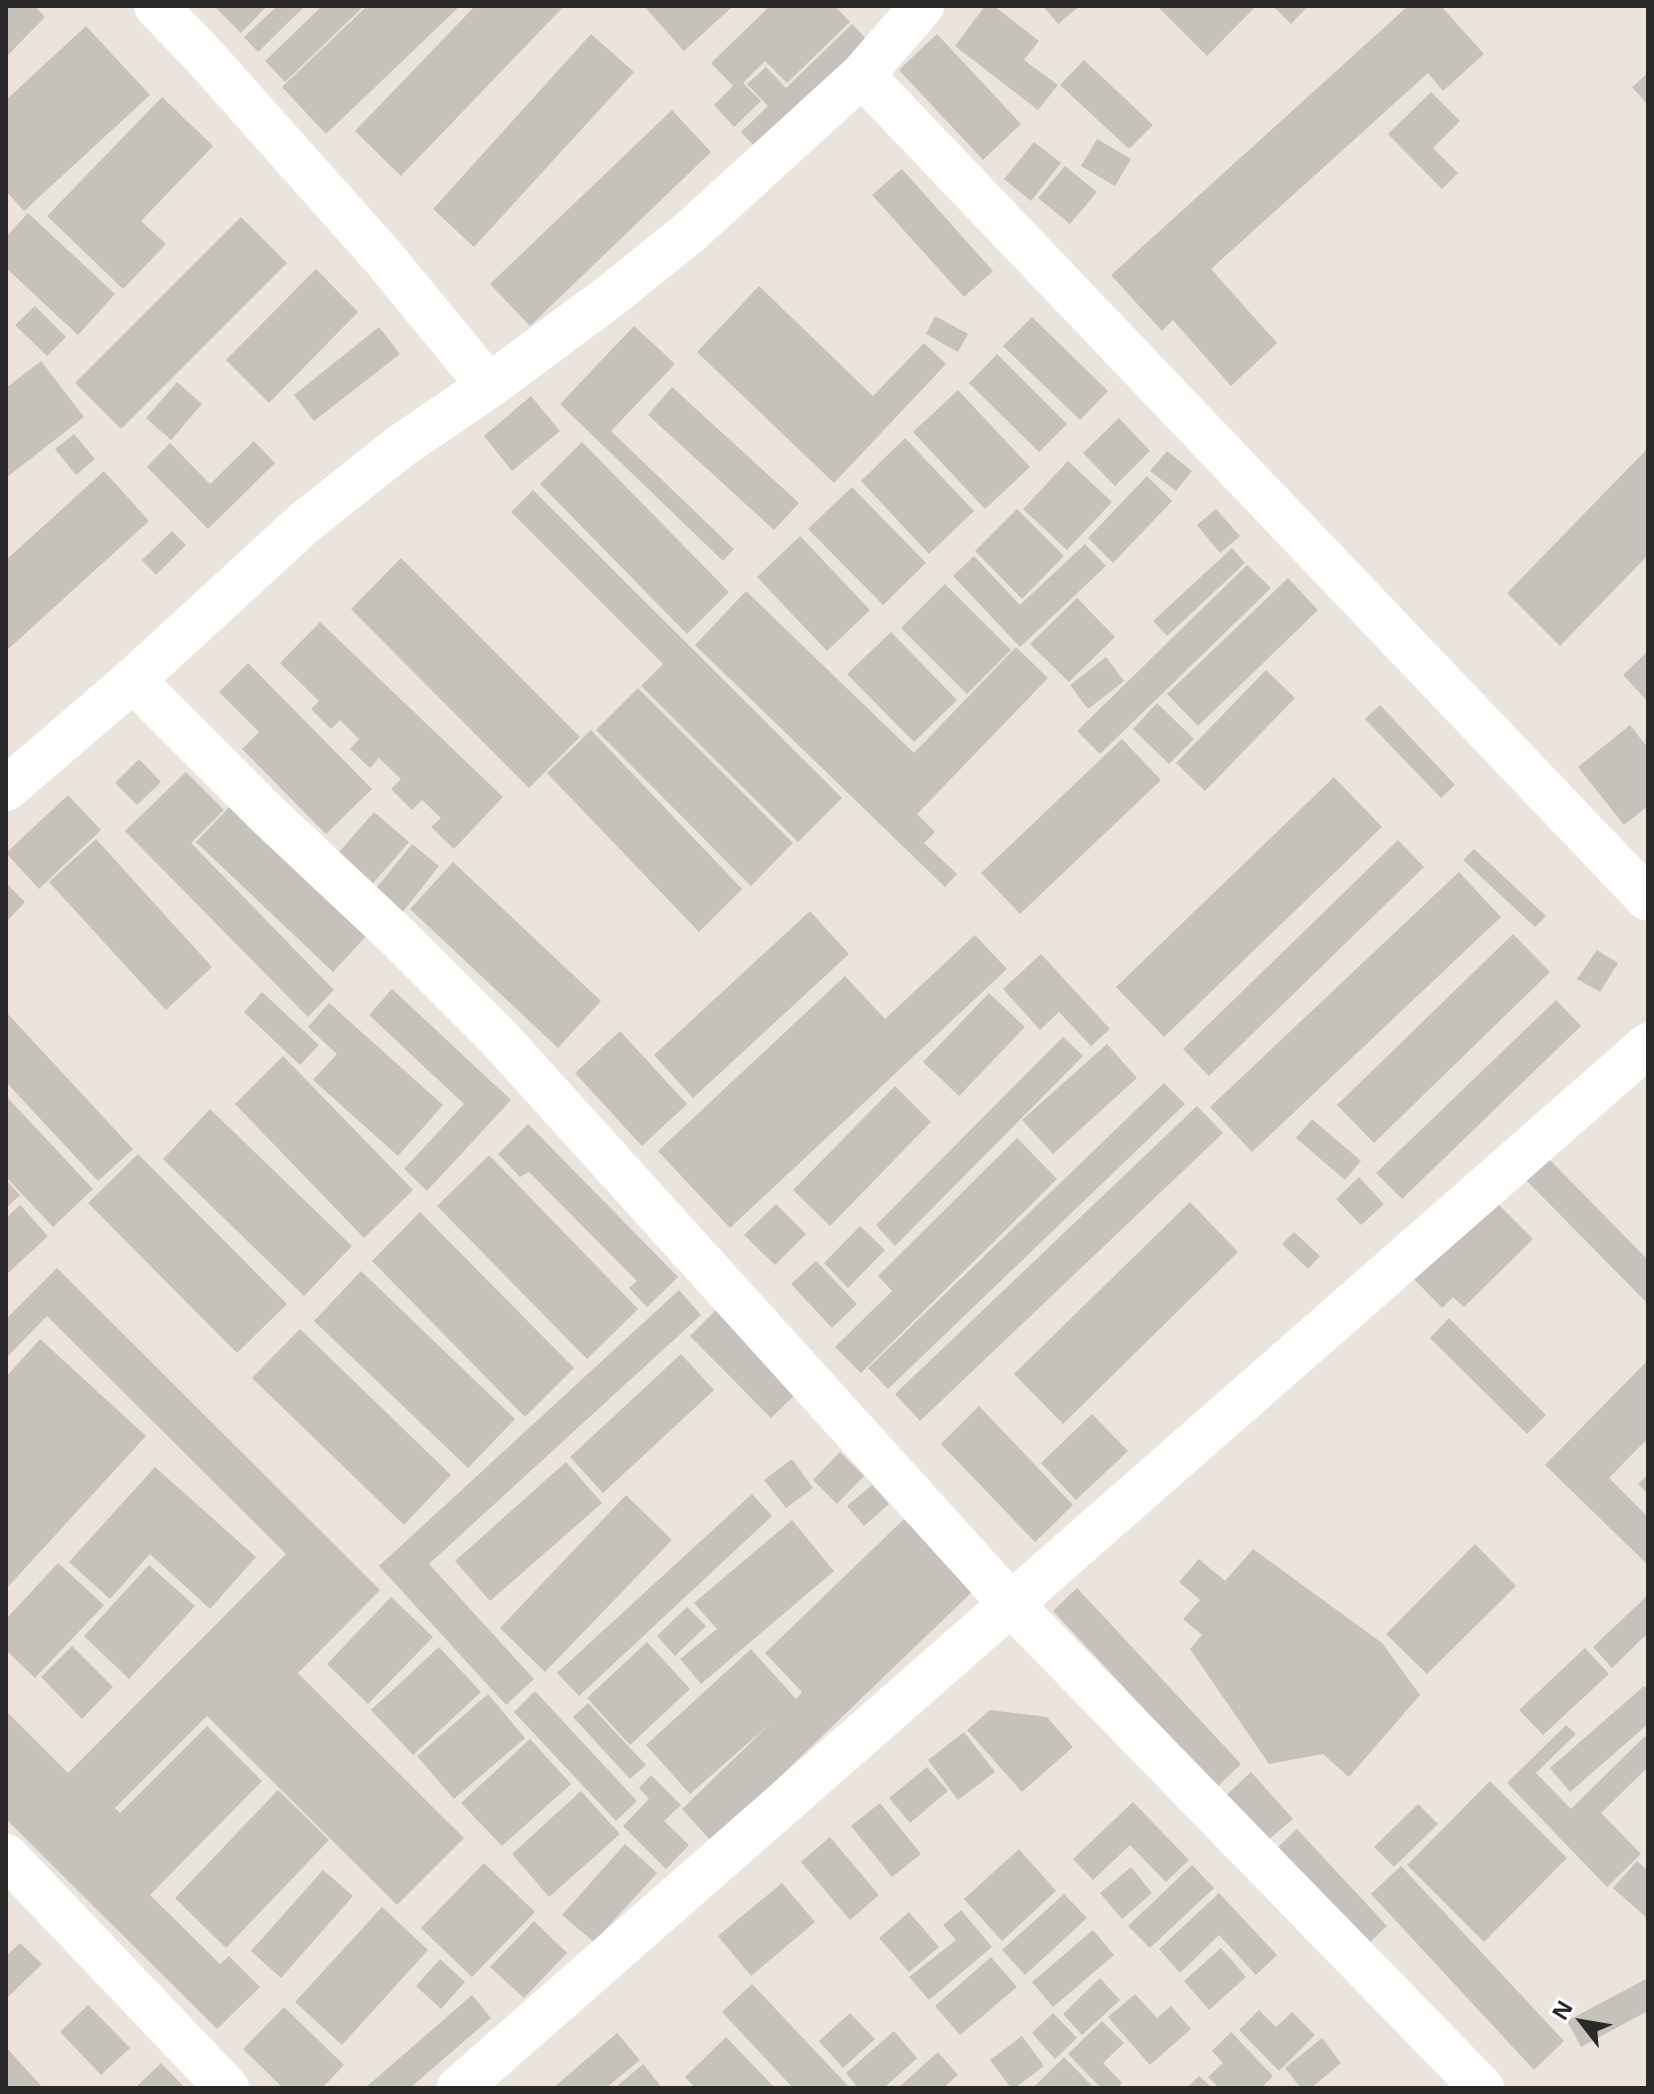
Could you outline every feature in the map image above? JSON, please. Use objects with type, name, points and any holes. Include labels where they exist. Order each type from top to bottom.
[{"type":"street","points":[[156,6],[383,257],[489,386]]},
{"type":"street","points":[[6,789],[133,680],[304,523],[401,446],[489,386],[613,294],[691,231],[862,75],[922,6]]},
{"type":"street","points":[[862,75],[1648,899]]},
{"type":"street","points":[[133,680],[498,1037],[1010,1603],[1482,2088]]},
{"type":"street","points":[[459,2088],[1648,1045]]},
{"type":"street","points":[[6,1856],[227,2088]]},
{"type":"building","points":[[6,6],[35,6],[45,17],[6,57]]},
{"type":"building","points":[[214,6],[263,6],[265,8],[241,33]]},
{"type":"building","points":[[273,6],[305,6],[258,52],[244,37],[275,8]]},
{"type":"building","points":[[322,6],[364,6],[285,82],[265,61]]},
{"type":"building","points":[[367,6],[460,6],[326,134],[282,87]]},
{"type":"building","points":[[475,6],[564,6],[401,176],[355,131]]},
{"type":"building","points":[[644,6],[733,6],[684,51]]},
{"type":"building","points":[[770,6],[835,6],[850,22],[787,83],[765,61],[743,83],[761,101],[734,127],[714,105],[733,86],[711,63]]},
{"type":"building","points":[[985,6],[994,6],[1039,41],[1024,60],[1058,85],[1038,110],[955,46]]},
{"type":"building","points":[[1043,6],[1080,6],[1058,24]]},
{"type":"building","points":[[1157,6],[1256,6],[1207,56]]},
{"type":"building","points":[[1273,6],[1308,6],[1291,24]]},
{"type":"building","points":[[1408,6],[1441,6],[1484,54],[1443,91],[1428,73],[1211,269],[1277,343],[1231,386],[1173,320],[1162,331],[1111,275]]},
{"type":"building","points":[[852,24],[873,46],[762,154],[741,132],[768,106],[747,84],[766,67],[786,88]]},
{"type":"building","points":[[86,26],[150,95],[24,211],[6,191],[6,100]]},
{"type":"building","points":[[591,34],[634,72],[474,247],[433,209]]},
{"type":"building","points":[[937,34],[1021,124],[983,160],[899,70]]},
{"type":"building","points":[[1084,60],[1153,125],[1129,149],[1060,85]]},
{"type":"building","points":[[1648,73],[1648,105],[1632,87]]},
{"type":"building","points":[[1431,92],[1460,121],[1433,148],[1458,173],[1442,189],[1388,134]]},
{"type":"building","points":[[162,97],[213,146],[141,221],[166,244],[123,289],[47,216]]},
{"type":"building","points":[[672,110],[711,152],[530,326],[490,284]]},
{"type":"building","points":[[1097,139],[1131,159],[1115,186],[1081,166]]},
{"type":"building","points":[[1034,142],[1061,163],[1031,201],[1004,179]]},
{"type":"building","points":[[1065,166],[1097,192],[1070,224],[1038,198]]},
{"type":"building","points":[[902,169],[993,271],[964,297],[872,195]]},
{"type":"building","points":[[28,213],[115,294],[78,335],[6,268],[6,237]]},
{"type":"building","points":[[241,217],[287,263],[121,429],[75,383]]},
{"type":"building","points":[[316,269],[358,312],[269,403],[226,360]]},
{"type":"building","points":[[759,286],[873,396],[924,343],[946,364],[834,483],[697,352]]},
{"type":"building","points":[[35,306],[66,337],[47,356],[15,325]]},
{"type":"building","points":[[935,316],[968,334],[958,352],[926,334]]},
{"type":"building","points":[[1032,317],[1108,391],[1080,420],[1003,346]]},
{"type":"building","points":[[634,326],[675,364],[611,431],[734,549],[723,561],[560,404]]},
{"type":"building","points":[[379,327],[400,354],[314,421],[294,395]]},
{"type":"building","points":[[997,354],[1067,424],[1039,452],[969,383]]},
{"type":"building","points":[[41,361],[84,417],[6,478],[6,388]]},
{"type":"building","points":[[177,382],[202,404],[171,440],[146,418]]},
{"type":"building","points":[[672,387],[799,503],[774,530],[648,415]]},
{"type":"building","points":[[958,390],[1030,467],[985,509],[913,432]]},
{"type":"building","points":[[531,396],[560,431],[512,471],[484,436]]},
{"type":"building","points":[[1119,418],[1150,451],[1115,486],[1083,453]]},
{"type":"building","points":[[74,434],[95,459],[76,475],[55,449]]},
{"type":"building","points":[[905,438],[974,511],[929,554],[861,481]]},
{"type":"building","points":[[254,441],[275,463],[208,529],[147,467],[170,443],[210,484]]},
{"type":"building","points":[[582,442],[729,592],[687,634],[540,484]]},
{"type":"building","points":[[1648,448],[1648,555],[1560,646],[1507,593]]},
{"type":"building","points":[[1167,451],[1192,471],[1176,491],[1150,471]]},
{"type":"building","points":[[1068,461],[1112,502],[1067,550],[1023,509]]},
{"type":"building","points":[[104,471],[149,521],[6,651],[6,560]]},
{"type":"building","points":[[1147,476],[1172,501],[1113,563],[1088,538]]},
{"type":"building","points":[[852,487],[926,563],[883,605],[808,529]]},
{"type":"building","points":[[533,490],[842,798],[798,842],[641,686],[663,664],[511,512]]},
{"type":"building","points":[[1017,509],[1064,556],[1022,599],[975,551]]},
{"type":"building","points":[[1216,509],[1240,536],[1220,553],[1197,525]]},
{"type":"building","points":[[172,531],[186,545],[156,575],[142,560]]},
{"type":"building","points":[[800,536],[870,610],[827,651],[757,577]]},
{"type":"building","points":[[1085,544],[1106,566],[1020,647],[953,576],[974,556],[1020,605]]},
{"type":"building","points":[[1232,548],[1245,563],[1167,636],[1153,621]]},
{"type":"building","points":[[401,558],[580,737],[529,788],[351,609]]},
{"type":"building","points":[[1247,565],[1271,588],[1100,754],[1077,731]]},
{"type":"building","points":[[1288,578],[1318,610],[1198,726],[1167,694]]},
{"type":"building","points":[[945,584],[1011,650],[967,694],[901,628]]},
{"type":"building","points":[[746,591],[914,753],[1016,647],[1048,678],[917,814],[935,832],[924,843],[957,874],[945,887],[695,645]]},
{"type":"building","points":[[1077,598],[1115,637],[1069,682],[1030,644]]},
{"type":"building","points":[[320,622],[503,797],[454,849],[431,827],[441,818],[422,800],[412,810],[391,789],[401,779],[379,758],[370,768],[350,749],[359,739],[340,720],[331,729],[311,709],[319,701],[280,663]]},
{"type":"building","points":[[891,632],[957,700],[914,742],[847,674]]},
{"type":"building","points":[[1648,651],[1648,702],[1623,675]]},
{"type":"building","points":[[1106,657],[1124,681],[1088,709],[1070,685]]},
{"type":"building","points":[[248,663],[372,789],[326,834],[242,749],[259,732],[219,692]]},
{"type":"building","points":[[1266,670],[1295,698],[1205,791],[1176,763]]},
{"type":"building","points":[[638,688],[793,843],[751,886],[596,730]]},
{"type":"building","points":[[1157,703],[1194,739],[1169,764],[1133,729]]},
{"type":"building","points":[[1380,705],[1455,785],[1441,798],[1365,719]]},
{"type":"building","points":[[1630,725],[1648,748],[1648,806],[1624,825],[1578,767]]},
{"type":"building","points":[[591,730],[742,889],[699,932],[547,773]]},
{"type":"building","points":[[1122,739],[1161,780],[1020,914],[981,873]]},
{"type":"building","points":[[139,759],[161,782],[137,805],[115,783]]},
{"type":"building","points":[[186,772],[224,810],[191,843],[334,990],[308,1017],[125,831]]},
{"type":"building","points":[[1334,777],[1382,827],[1164,1037],[1116,987]]},
{"type":"building","points":[[68,795],[101,830],[39,889],[6,853]]},
{"type":"building","points":[[234,802],[370,932],[333,972],[196,842]]},
{"type":"building","points":[[374,812],[409,842],[369,888],[333,859]]},
{"type":"building","points":[[96,839],[212,967],[166,1010],[49,882]]},
{"type":"building","points":[[1398,840],[1424,867],[1209,1076],[1183,1049]]},
{"type":"building","points":[[412,844],[439,866],[398,918],[370,896]]},
{"type":"building","points":[[1474,849],[1546,916],[1535,927],[1463,860]]},
{"type":"building","points":[[453,862],[601,1001],[558,1048],[410,909]]},
{"type":"building","points":[[1459,872],[1501,917],[1252,1152],[1210,1107]]},
{"type":"building","points":[[6,883],[25,902],[6,922]]},
{"type":"building","points":[[810,911],[849,954],[693,1098],[654,1055]]},
{"type":"building","points":[[1513,934],[1550,972],[1374,1143],[1337,1105]]},
{"type":"building","points":[[975,935],[1007,969],[730,1228],[658,1151],[845,976],[885,1019]]},
{"type":"building","points":[[1597,950],[1618,963],[1600,992],[1577,979]]},
{"type":"building","points":[[1041,954],[1110,1029],[1091,1046],[1059,1012],[1040,1030],[1003,989]]},
{"type":"building","points":[[392,989],[511,1100],[427,1191],[404,1169],[464,1104],[369,1015]]},
{"type":"building","points":[[262,992],[319,1045],[300,1065],[244,1012]]},
{"type":"building","points":[[989,993],[1025,1027],[959,1096],[923,1062]]},
{"type":"building","points":[[1556,1000],[1581,1026],[1402,1199],[1376,1173]]},
{"type":"building","points":[[329,1003],[443,1105],[398,1156],[313,1080],[337,1054],[308,1027]]},
{"type":"building","points":[[6,1012],[133,1149],[98,1181],[6,1082]]},
{"type":"building","points":[[620,1031],[687,1104],[642,1146],[575,1073]]},
{"type":"building","points":[[1063,1037],[1083,1056],[895,1246],[876,1225]]},
{"type":"building","points":[[1107,1044],[1137,1078],[1053,1154],[1022,1120]]},
{"type":"building","points":[[283,1056],[413,1190],[364,1238],[235,1104]]},
{"type":"building","points":[[1164,1083],[1185,1104],[888,1389],[868,1368]]},
{"type":"building","points":[[895,1086],[931,1122],[830,1226],[793,1190]]},
{"type":"building","points":[[6,1096],[93,1189],[53,1227],[6,1177]]},
{"type":"building","points":[[1197,1106],[1223,1133],[920,1421],[895,1394]]},
{"type":"building","points":[[210,1109],[352,1246],[304,1296],[163,1159]]},
{"type":"building","points":[[1312,1119],[1361,1161],[1345,1180],[1296,1138]]},
{"type":"building","points":[[528,1124],[678,1277],[647,1307],[629,1288],[637,1281],[529,1172],[520,1177],[498,1154]]},
{"type":"building","points":[[1017,1138],[1057,1179],[861,1373],[835,1347],[892,1291],[878,1276]]},
{"type":"building","points":[[138,1154],[287,1304],[237,1353],[88,1203]]},
{"type":"building","points":[[489,1155],[638,1309],[587,1359],[437,1206]]},
{"type":"building","points":[[1547,1157],[1648,1260],[1648,1304],[1525,1179]]},
{"type":"building","points":[[1359,1177],[1384,1204],[1361,1225],[1336,1199]]},
{"type":"building","points":[[6,1180],[20,1195],[6,1208]]},
{"type":"building","points":[[1492,1198],[1533,1239],[1464,1307],[1453,1297],[1442,1308],[1412,1277]]},
{"type":"building","points":[[1190,1202],[1238,1252],[1063,1424],[1014,1374]]},
{"type":"building","points":[[776,1204],[806,1234],[775,1265],[744,1235]]},
{"type":"building","points":[[20,1205],[48,1236],[6,1275],[6,1218]]},
{"type":"building","points":[[420,1212],[574,1368],[525,1417],[372,1261]]},
{"type":"building","points":[[860,1226],[885,1250],[848,1288],[824,1263]]},
{"type":"building","points":[[1294,1232],[1320,1256],[1308,1269],[1282,1244]]},
{"type":"building","points":[[816,1261],[857,1304],[832,1328],[791,1284]]},
{"type":"building","points":[[57,1268],[380,1590],[298,1673],[464,1838],[397,1905],[207,1716],[115,1808],[120,1813],[207,1726],[262,1781],[150,1895],[220,1964],[229,1956],[260,1987],[217,2029],[6,1819],[6,1711],[68,1773],[286,1554],[47,1316],[6,1358],[6,1319]]},
{"type":"building","points":[[361,1271],[515,1419],[468,1468],[314,1321]]},
{"type":"building","points":[[679,1290],[701,1315],[429,1564],[534,1679],[506,1705],[379,1566]]},
{"type":"building","points":[[716,1310],[797,1393],[771,1418],[690,1336]]},
{"type":"building","points":[[1449,1318],[1546,1415],[1527,1434],[1430,1338]]},
{"type":"building","points":[[300,1329],[451,1475],[404,1525],[252,1378]]},
{"type":"building","points":[[40,1339],[146,1436],[6,1589],[6,1377]]},
{"type":"building","points":[[681,1354],[714,1390],[603,1493],[570,1457]]},
{"type":"building","points":[[1648,1360],[1648,1438],[1609,1478],[1648,1517],[1648,1565],[1545,1465]]},
{"type":"building","points":[[979,1406],[1073,1505],[1035,1542],[941,1444]]},
{"type":"building","points":[[1092,1414],[1128,1451],[1076,1500],[1041,1463]]},
{"type":"building","points":[[840,1452],[864,1476],[837,1504],[813,1480]]},
{"type":"building","points":[[792,1459],[813,1488],[786,1508],[764,1480]]},
{"type":"building","points":[[566,1462],[602,1503],[490,1601],[455,1561]]},
{"type":"building","points":[[155,1467],[256,1557],[210,1609],[150,1554],[110,1599],[69,1562]]},
{"type":"building","points":[[1648,1475],[1648,1494],[1638,1484]]},
{"type":"building","points":[[872,1485],[889,1504],[864,1526],[847,1506]]},
{"type":"building","points":[[752,1494],[772,1516],[579,1696],[557,1673]]},
{"type":"building","points":[[626,1495],[672,1540],[545,1672],[500,1628]]},
{"type":"building","points":[[904,1519],[973,1591],[712,1842],[682,1809],[772,1722],[690,1794],[646,1745],[751,1649],[796,1699],[802,1692],[765,1653]]},
{"type":"building","points":[[792,1520],[834,1571],[701,1684],[680,1659],[717,1629],[694,1603]]},
{"type":"building","points":[[1475,1544],[1516,1586],[1427,1674],[1386,1634]]},
{"type":"building","points":[[1253,1549],[1382,1643],[1420,1695],[1349,1777],[1323,1754],[1269,1764],[1190,1649],[1202,1635],[1183,1619],[1200,1600],[1179,1582],[1199,1559],[1225,1581]]},
{"type":"building","points":[[58,1563],[104,1605],[35,1678],[6,1650],[6,1619]]},
{"type":"building","points":[[149,1565],[195,1606],[129,1679],[84,1636]]},
{"type":"building","points":[[1077,1588],[1241,1764],[1217,1787],[1053,1611]]},
{"type":"building","points":[[1648,1595],[1648,1633],[1612,1668],[1593,1647]]},
{"type":"building","points":[[391,1597],[433,1637],[368,1704],[327,1664]]},
{"type":"building","points":[[687,1607],[706,1626],[675,1656],[657,1636]]},
{"type":"building","points":[[647,1642],[690,1689],[630,1745],[587,1698]]},
{"type":"building","points":[[72,1646],[113,1687],[82,1719],[41,1677]]},
{"type":"building","points":[[439,1647],[481,1692],[413,1755],[371,1710]]},
{"type":"building","points":[[1585,1648],[1609,1674],[1543,1735],[1519,1710]]},
{"type":"building","points":[[1644,1686],[1648,1691],[1648,1724],[1570,1792],[1550,1768]]},
{"type":"building","points":[[535,1691],[637,1801],[616,1821],[514,1712]]},
{"type":"building","points":[[488,1694],[525,1738],[454,1799],[417,1756]]},
{"type":"building","points":[[588,1703],[646,1765],[630,1779],[573,1717]]},
{"type":"building","points":[[990,1710],[1047,1717],[1073,1747],[1022,1792],[967,1730]]},
{"type":"building","points":[[1566,1725],[1576,1734],[1536,1773],[1571,1809],[1645,1736],[1648,1739],[1648,1767],[1601,1813],[1641,1854],[1607,1887],[1507,1783]]},
{"type":"building","points":[[964,1732],[995,1772],[958,1800],[928,1760]]},
{"type":"building","points":[[530,1739],[571,1784],[502,1846],[461,1803]]},
{"type":"building","points":[[927,1767],[948,1791],[910,1823],[889,1798]]},
{"type":"building","points":[[1251,1772],[1293,1819],[1261,1846],[1220,1801]]},
{"type":"building","points":[[651,1775],[681,1805],[664,1821],[689,1845],[666,1869],[623,1826],[649,1799],[639,1788]]},
{"type":"building","points":[[1490,1781],[1567,1858],[1484,1942],[1407,1865]]},
{"type":"building","points":[[278,1790],[329,1840],[226,1948],[175,1898]]},
{"type":"building","points":[[581,1791],[620,1834],[549,1897],[512,1854]]},
{"type":"building","points":[[1133,1802],[1189,1860],[1166,1882],[1130,1845],[1093,1880],[1073,1859]]},
{"type":"building","points":[[880,1803],[921,1854],[892,1877],[851,1826]]},
{"type":"building","points":[[1418,1804],[1438,1824],[1394,1867],[1374,1847]]},
{"type":"building","points":[[1297,1829],[1387,1926],[1365,1947],[1275,1850]]},
{"type":"building","points":[[830,1837],[879,1895],[850,1920],[801,1862]]},
{"type":"building","points":[[625,1844],[657,1873],[594,1942],[562,1915]]},
{"type":"building","points":[[1019,1849],[1056,1891],[1002,1941],[964,1899]]},
{"type":"building","points":[[1637,1861],[1648,1871],[1648,1919],[1613,1888]]},
{"type":"building","points":[[484,1863],[535,1912],[472,1977],[421,1928]]},
{"type":"building","points":[[1192,1865],[1214,1888],[1150,1948],[1128,1926]]},
{"type":"building","points":[[1401,1866],[1564,2041],[1534,2070],[1371,1894]]},
{"type":"building","points":[[1131,1867],[1152,1893],[1122,1919],[1100,1893]]},
{"type":"building","points":[[323,1870],[353,1896],[281,1978],[251,1951]]},
{"type":"building","points":[[782,1883],[815,1922],[751,1976],[718,1936]]},
{"type":"building","points":[[1219,1893],[1277,1955],[1256,1975],[1219,1935],[1180,1973],[1159,1949]]},
{"type":"building","points":[[1064,1894],[1087,1918],[1025,1975],[1002,1950]]},
{"type":"building","points":[[382,1907],[428,1950],[342,2045],[295,2002]]},
{"type":"building","points":[[961,1910],[992,1947],[929,2000],[909,1977],[956,1940],[943,1925]]},
{"type":"building","points":[[909,1912],[939,1947],[909,1972],[879,1938]]},
{"type":"building","points":[[534,1921],[567,1953],[524,1998],[490,1967]]},
{"type":"building","points":[[1093,1930],[1114,1955],[1053,2007],[1032,1982]]},
{"type":"building","points":[[20,1943],[42,1964],[6,1999],[6,1956]]},
{"type":"building","points":[[1221,1948],[1246,1977],[1209,2010],[1184,1981]]},
{"type":"building","points":[[991,1957],[1017,1987],[960,2035],[935,2006]]},
{"type":"building","points":[[440,1959],[465,1982],[441,2009],[416,1986]]},
{"type":"building","points":[[1100,1978],[1120,2000],[1082,2035],[1063,2014]]},
{"type":"building","points":[[1648,1978],[1648,2011],[1581,2047],[1567,2021]]},
{"type":"building","points":[[752,1984],[850,2088],[793,2088],[722,2012]]},
{"type":"building","points":[[1135,1994],[1157,2018],[1171,2006],[1191,2029],[1150,2065],[1108,2017]]},
{"type":"building","points":[[472,1995],[491,2018],[410,2088],[365,2088]]},
{"type":"building","points":[[88,2005],[130,2048],[101,2075],[60,2032]]},
{"type":"building","points":[[284,2007],[344,2065],[322,2088],[283,2088],[243,2049]]},
{"type":"building","points":[[1259,2010],[1276,2027],[1292,2012],[1315,2035],[1279,2071],[1239,2030]]},
{"type":"building","points":[[850,2013],[875,2039],[843,2068],[819,2041]]},
{"type":"building","points":[[1053,2013],[1077,2038],[1055,2059],[1032,2033]]},
{"type":"building","points":[[1102,2021],[1124,2043],[1103,2063],[1122,2083],[1117,2088],[1101,2088],[1068,2054]]},
{"type":"building","points":[[894,2031],[917,2058],[884,2088],[858,2088],[846,2073]]},
{"type":"building","points":[[1231,2032],[1273,2076],[1261,2088],[1219,2088],[1208,2077],[1223,2063],[1212,2051]]},
{"type":"building","points":[[617,2033],[640,2060],[606,2088],[553,2088]]},
{"type":"building","points":[[1022,2036],[1044,2066],[1011,2088],[990,2060]]},
{"type":"building","points":[[726,2037],[775,2088],[695,2088],[685,2077]]},
{"type":"building","points":[[1322,2038],[1341,2063],[1311,2088],[1301,2088],[1285,2068]]},
{"type":"building","points":[[6,2047],[43,2088],[6,2088]]},
{"type":"building","points":[[938,2052],[958,2075],[943,2088],[898,2088]]},
{"type":"building","points":[[1064,2057],[1094,2088],[1033,2088]]},
{"type":"building","points":[[161,2063],[185,2088],[135,2088]]},
{"type":"building","points":[[643,2064],[660,2085],[656,2088],[615,2088]]},
{"type":"building","points":[[1199,2076],[1212,2088],[1187,2088]]}]
